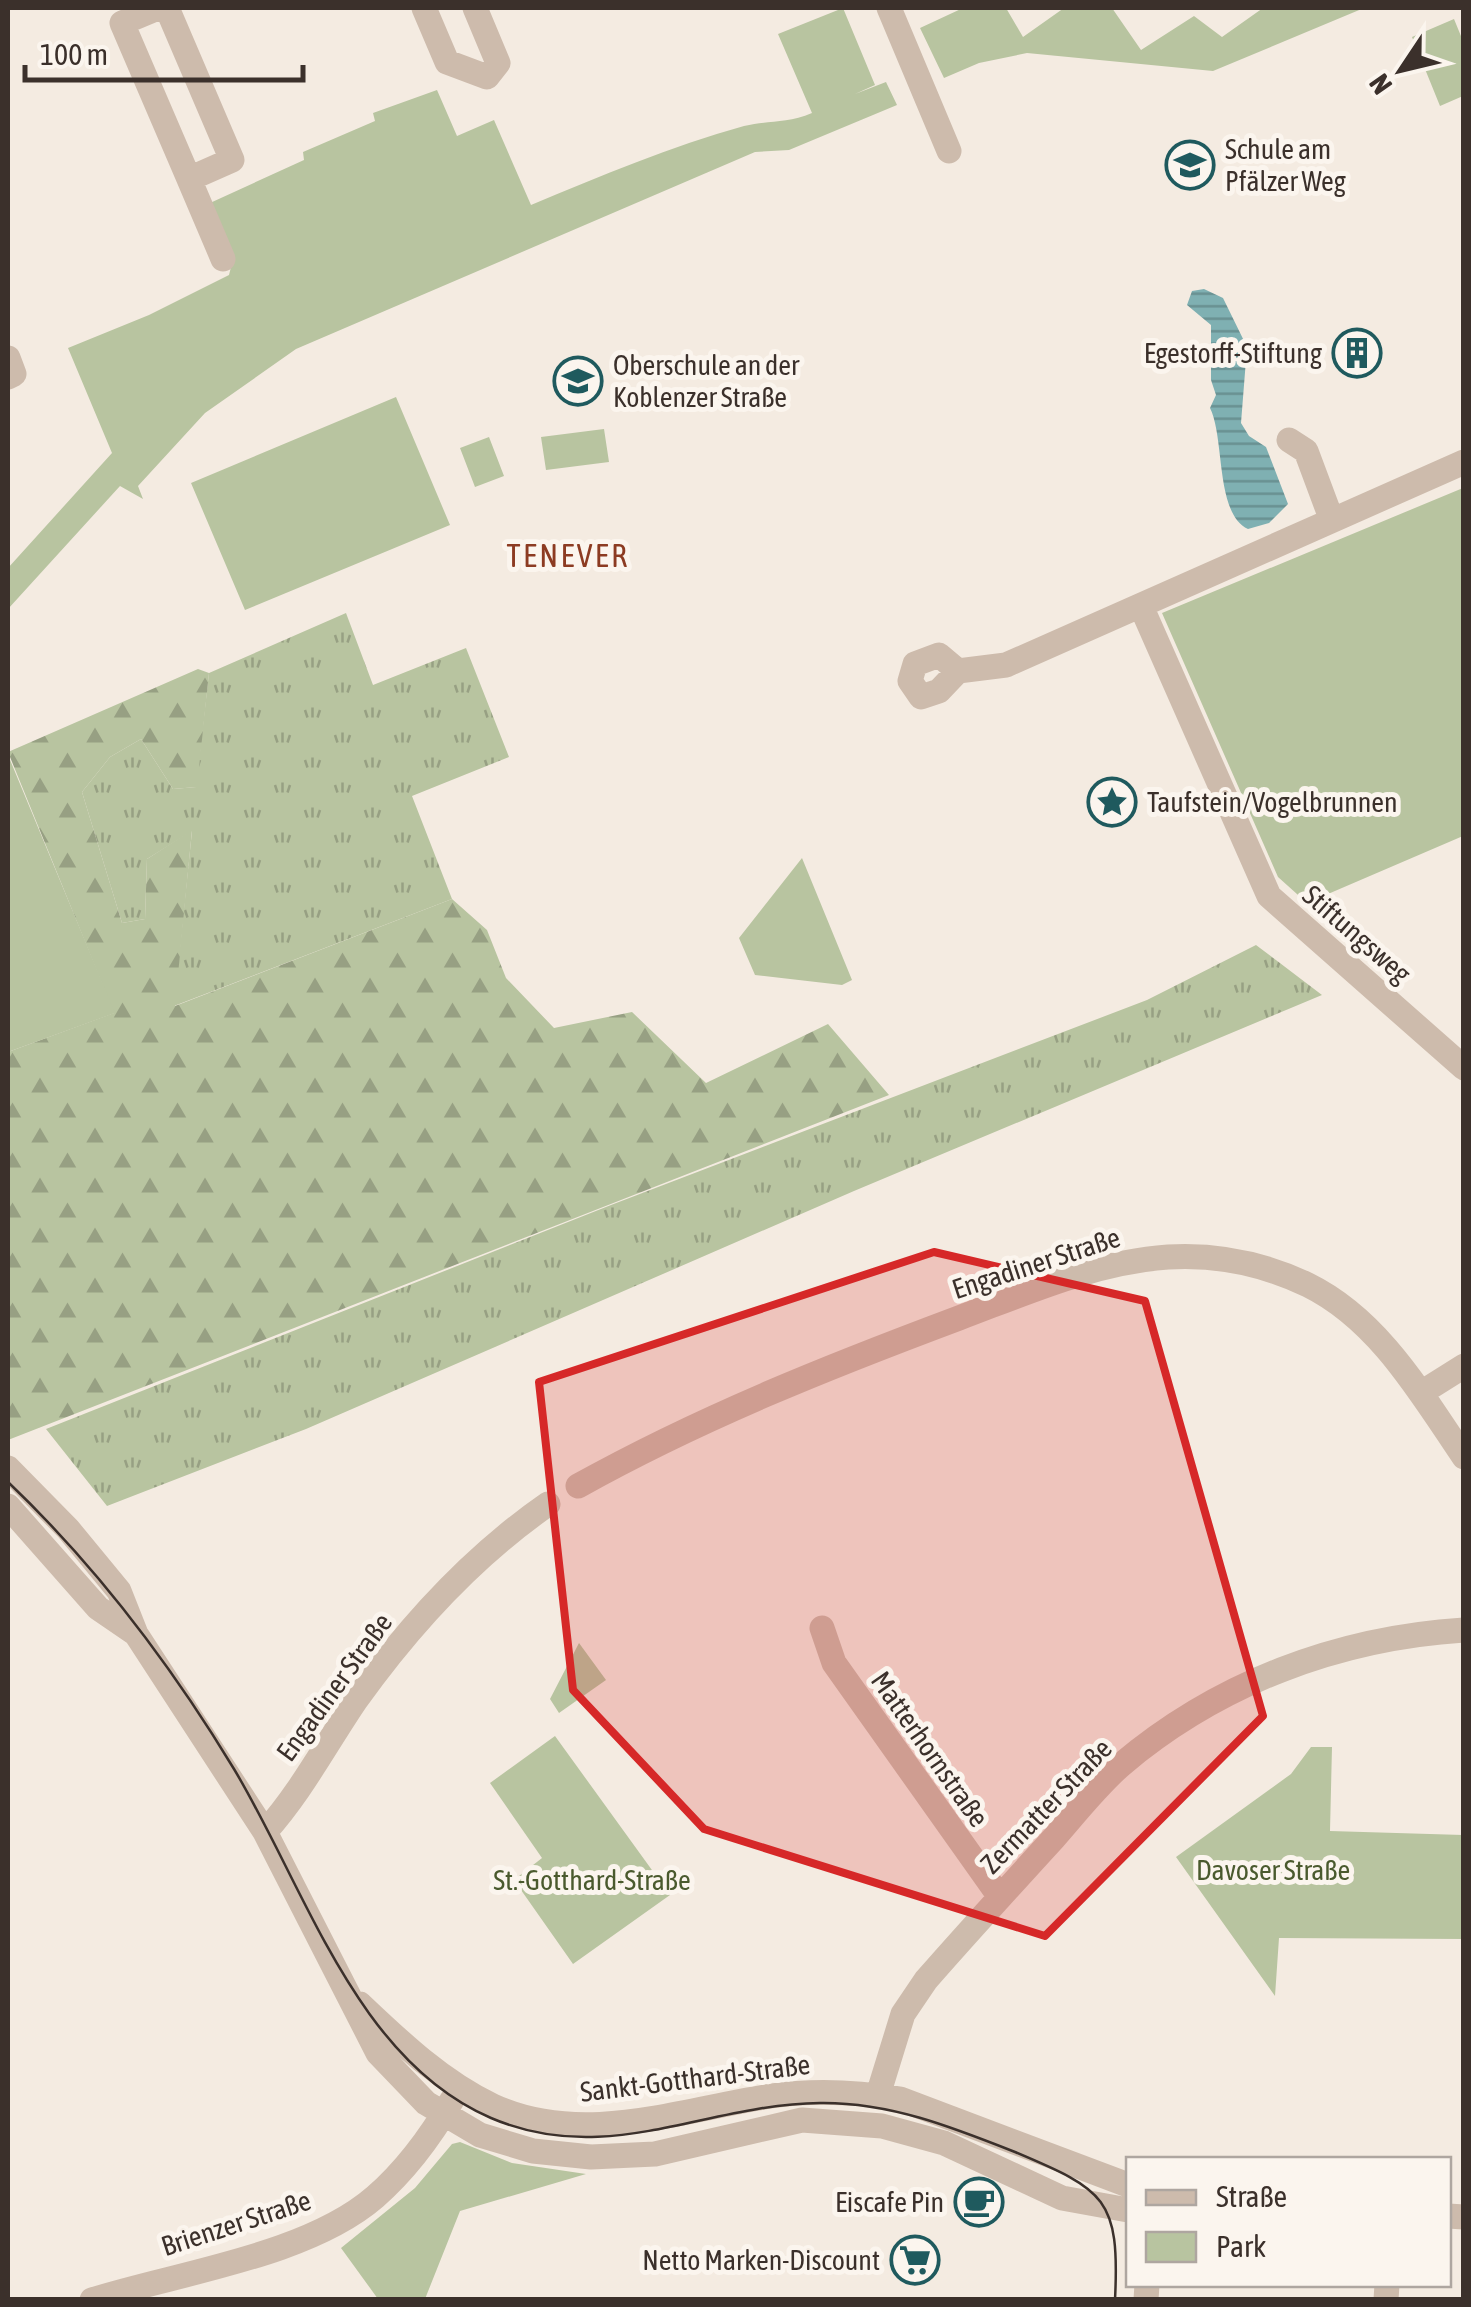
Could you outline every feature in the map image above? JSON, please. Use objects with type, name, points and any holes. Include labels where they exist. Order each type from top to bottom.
[{"type":"street","points":[[158,8],[122,23],[223,259]]},
{"type":"street","points":[[167,8],[232,160],[189,179]]},
{"type":"street","points":[[424,8],[447,62],[487,77],[498,63],[475,8]]},
{"type":"street","points":[[888,8],[949,152]]},
{"type":"street","points":[[8,358],[14,374],[8,376]]},
{"type":"street","points":[[1289,440],[1306,451],[1331,518]]},
{"type":"street","points":[[958,671],[1006,665],[1464,462]]},
{"type":"street","name":"Stiftungsweg","points":[[1142,606],[1268,896],[1464,1068]]},
{"type":"street","name":"Engadiner Straße","points":[[578,1486],[701,1422],[840,1362],[1056,1282],[1121,1263],[1171,1257],[1233,1260],[1312,1287],[1390,1350],[1464,1457]]},
{"type":"street","points":[[1421,1393],[1464,1366]]},
{"type":"street","name":"Sankt-Gotthard-Straße","points":[[8,1468],[68,1528],[119,1590],[136,1634],[265,1832],[392,2072],[444,2114],[480,2135],[533,2151],[592,2157],[656,2154],[771,2124],[852,2122],[944,2143],[1050,2192],[1126,2210]]},
{"type":"street","name":"Engadiner Straße","points":[[265,1832],[414,1626],[504,1536],[548,1504]]},
{"type":"street","name":"Sankt-Gotthard-Straße","points":[[8,1506],[98,1608],[136,1634]]},
{"type":"street","name":"Matterhornstraße","points":[[822,1628],[834,1664],[1000,1897]]},
{"type":"street","name":"Zermatter Straße","points":[[878,2095],[902,2014],[926,1980],[1123,1764],[1198,1710],[1303,1661],[1389,1637],[1464,1630]]},
{"type":"street","name":"Sankt-Gotthard-Straße","points":[[353,1997],[398,2040],[460,2088],[527,2117],[595,2125],[774,2096],[878,2095],[900,2099],[1126,2185]]},
{"type":"street","name":"Brienzer Straße","points":[[92,2300],[319,2231],[373,2200],[408,2164],[460,2088]]},
{"type":"street","points":[[1050,2192],[1062,2182],[1066,2162]]},
{"type":"highlighted area","points":[[934,1252],[1145,1301],[1263,1716],[1045,1936],[704,1829],[573,1690],[539,1382]]},
{"type":"green space","points":[[843,8],[875,85],[855,94],[886,82],[897,105],[789,150],[755,152],[296,349],[205,413],[138,486],[143,499],[120,486],[8,609],[8,568],[112,453],[68,348],[149,315],[229,275],[233,259],[210,203],[304,160],[303,152],[375,121],[373,113],[437,90],[457,136],[494,120],[531,205],[690,143],[744,126],[812,113],[778,34]]},
{"type":"green space","points":[[963,8],[1006,8],[1023,37],[1064,8],[1112,8],[1141,50],[1194,16],[1222,37],[1263,8],[1364,8],[1213,71],[1027,53],[979,63],[944,78],[920,28]]},
{"type":"green space","points":[[1454,19],[1463,41],[1463,96],[1440,106],[1412,37]]},
{"type":"green space","points":[[396,397],[450,525],[245,610],[191,483]]},
{"type":"green space","points":[[604,429],[609,462],[546,470],[541,437]]},
{"type":"green space","points":[[489,437],[504,476],[475,487],[460,448]]},
{"type":"green space","points":[[1463,488],[1463,836],[1307,903],[1278,877],[1162,613]]},
{"type":"green space","points":[[346,613],[373,685],[466,648],[509,757],[412,796],[452,899],[174,1006],[192,831],[147,859],[145,919],[122,923],[82,792],[110,757],[141,739],[173,789],[196,787],[209,673]]},
{"type":"green space","points":[[198,669],[209,673],[197,787],[173,789],[141,739],[110,757],[82,792],[122,923],[145,919],[147,859],[192,830],[175,1006],[452,899],[487,930],[506,978],[554,1028],[632,1012],[706,1083],[828,1024],[889,1095],[8,1440],[8,1052],[114,1013],[8,752]]},
{"type":"green space","points":[[8,755],[115,1013],[8,1052]]},
{"type":"green space","points":[[802,858],[852,980],[842,985],[755,975],[739,938]]},
{"type":"green space","points":[[1256,945],[1322,995],[854,1191],[306,1429],[107,1506],[46,1429],[611,1205],[1147,1000]]},
{"type":"green space","points":[[579,1643],[606,1680],[559,1713],[550,1699]]},
{"type":"green space","name":"St.-Gotthard-Straße","points":[[555,1736],[670,1895],[573,1964],[514,1880],[542,1858],[490,1783]]},
{"type":"green space","name":"Davoser Straße","points":[[1311,1747],[1332,1747],[1330,1831],[1463,1835],[1463,1939],[1279,1938],[1275,1996],[1176,1857],[1291,1774]]},
{"type":"green space","points":[[460,2142],[512,2163],[586,2174],[460,2211],[425,2299],[378,2299],[341,2248],[415,2188],[452,2144]]},
{"type":"water","points":[[1204,289],[1223,298],[1247,347],[1241,423],[1249,436],[1266,447],[1288,504],[1269,523],[1248,529],[1238,521],[1225,492],[1210,408],[1216,395],[1211,380],[1211,325],[1187,305],[1192,291]]},
{"type":"tram line","points":[[8,1482],[102,1582],[158,1655],[234,1769],[311,1917],[369,2014],[404,2056],[444,2091],[491,2118],[534,2132],[575,2137],[656,2130],[777,2106],[820,2103],[871,2107],[920,2118],[1015,2152],[1088,2189],[1109,2218],[1116,2266],[1115,2300]]},
{"type":"place","name":"Schule am Pfälzer Weg","points":[[1190,165]]},
{"type":"place","name":"Egestorff-Stiftung","points":[[1357,353]]},
{"type":"place","name":"Oberschule an der Koblenzer Straße","points":[[578,381]]},
{"type":"place","name":"Taufstein/Vogelbrunnen","points":[[1112,802]]},
{"type":"place","name":"Eiscafe Pin","points":[[979,2202]]},
{"type":"place","name":"Netto Marken-Discount","points":[[915,2260]]},
{"type":"district","name":"TENEVER","points":[[568,555]]}]
